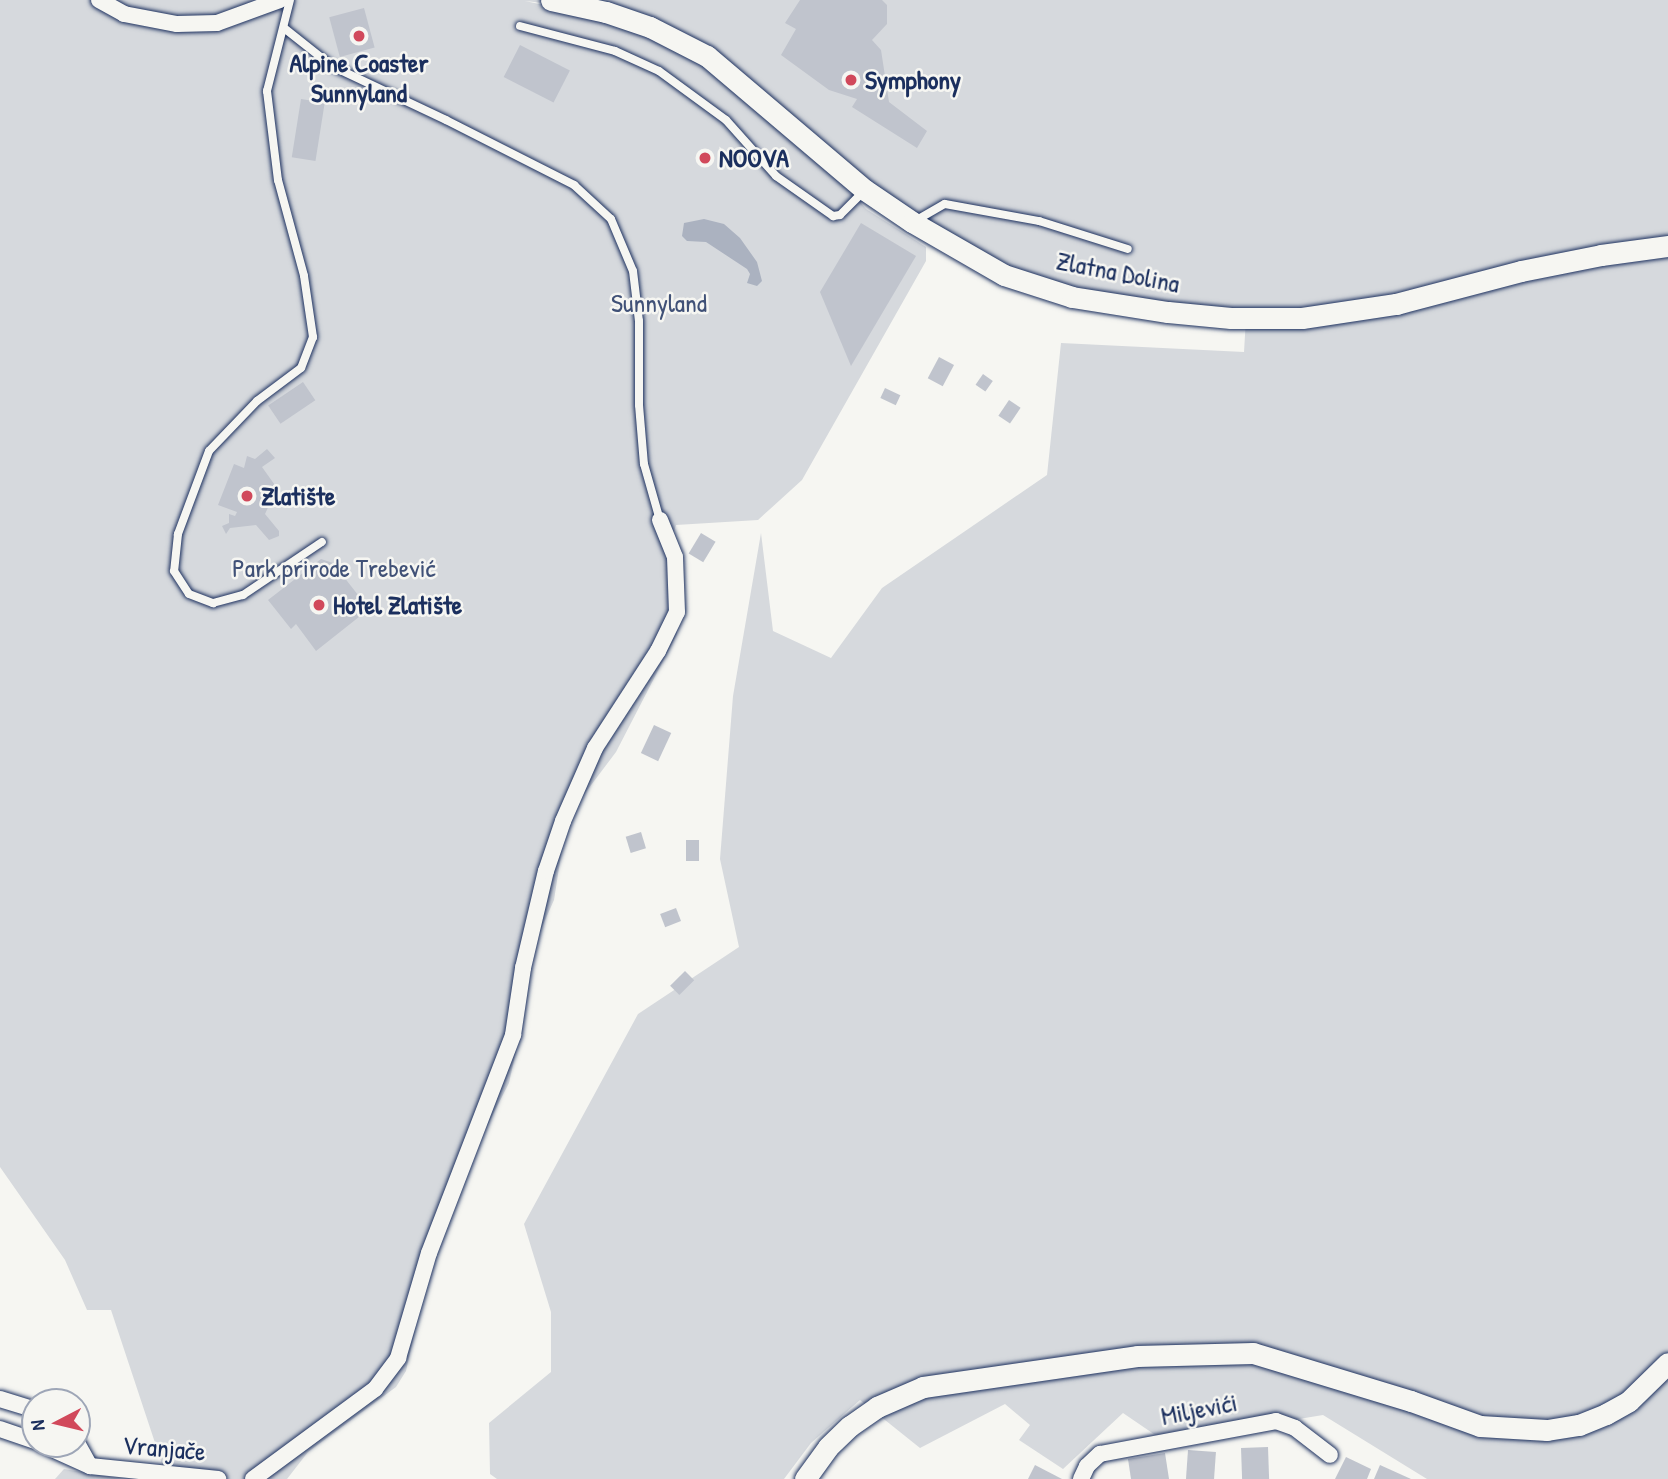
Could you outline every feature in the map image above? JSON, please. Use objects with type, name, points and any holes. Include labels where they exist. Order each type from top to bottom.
[{"type":"main road","name":"Zlatna Dolina","points":[[551,0],[606,12],[650,27],[707,56],[865,190],[912,222],[1004,275],[1072,297],[1168,312],[1231,318],[1302,318],[1396,304],[1521,271],[1601,255],[1668,246]]},
{"type":"main road","points":[[805,1479],[828,1447],[850,1426],[877,1407],[923,1387],[1137,1356],[1253,1353],[1411,1401],[1480,1426],[1546,1430],[1579,1425],[1606,1414],[1629,1401],[1668,1363]]},
{"type":"street","points":[[99,0],[124,14],[177,24],[217,23],[280,0]]},
{"type":"street","points":[[253,1479],[375,1389],[398,1359],[429,1253],[513,1035],[523,968],[546,872],[563,821],[595,748],[659,651],[677,612],[675,557],[660,520]]},
{"type":"street","points":[[0,1399],[21,1406]]},
{"type":"street","name":"Miljevići","points":[[1080,1479],[1087,1466],[1100,1454],[1276,1421],[1295,1428],[1331,1455]]},
{"type":"street","points":[[0,1429],[21,1436]]},
{"type":"street","points":[[72,1458],[90,1466]]},
{"type":"street","name":"Vranjače","points":[[85,1458],[90,1466],[218,1479]]},
{"type":"lane","points":[[290,0],[267,91],[278,180],[304,276],[313,338],[301,369],[257,401],[209,450],[178,534],[174,571],[189,594],[213,603],[243,595],[322,542]]},
{"type":"lane","points":[[520,26],[615,51],[659,71],[726,120],[776,176],[833,216],[840,215],[865,190]]},
{"type":"lane","points":[[284,28],[331,66],[446,120],[574,186],[611,219],[633,271],[639,321],[639,405],[644,464],[660,520]]},
{"type":"lane","points":[[912,222],[945,204],[1039,222],[1128,249]]},
{"type":"green space","points":[[0,0],[1668,0],[1668,1479],[1427,1479],[1323,1415],[1164,1441],[1123,1413],[1063,1469],[1019,1440],[1030,1425],[1005,1404],[920,1448],[860,1400],[811,1443],[784,1479],[497,1479],[490,1474],[489,1423],[551,1372],[551,1312],[524,1224],[638,1014],[739,947],[720,859],[733,696],[761,533],[773,631],[831,658],[882,588],[1047,475],[1061,343],[1244,352],[1246,318],[1140,311],[1083,297],[1003,270],[791,130],[837,175],[866,209],[926,247],[926,261],[802,480],[758,520],[676,525],[671,541],[678,582],[677,634],[616,752],[567,817],[554,900],[534,945],[524,1015],[509,1083],[484,1132],[441,1236],[426,1281],[406,1371],[396,1387],[308,1452],[287,1479],[167,1479],[111,1310],[87,1310],[65,1260],[0,1167]],"holes":[[[525,1],[606,10],[680,42],[703,61],[650,33],[605,18]]]},
{"type":"green space","points":[[64,1469],[121,1479],[55,1479]]},
{"type":"shaded area","points":[[704,219],[724,224],[740,238],[757,262],[762,281],[757,286],[747,283],[750,274],[747,269],[706,242],[687,241],[682,236],[684,223]]},
{"type":"building","name":"Symphony","points":[[800,0],[882,0],[887,5],[887,24],[872,40],[881,50],[889,102],[927,131],[917,148],[852,107],[857,99],[829,90],[781,55],[796,29],[785,23]]},
{"type":"building","points":[[364,8],[375,48],[340,57],[329,17]]},
{"type":"building","points":[[520,45],[570,70],[554,102],[504,77]]},
{"type":"building","points":[[301,99],[325,103],[315,161],[292,157]]},
{"type":"building","points":[[861,223],[916,256],[851,366],[820,292]]},
{"type":"building","points":[[939,357],[954,365],[943,386],[928,378]]},
{"type":"building","points":[[983,374],[993,381],[985,392],[976,385]]},
{"type":"building","points":[[303,382],[315,400],[280,424],[268,405]]},
{"type":"building","points":[[885,388],[900,395],[896,405],[880,398]]},
{"type":"building","points":[[1009,400],[1021,408],[1010,424],[998,416]]},
{"type":"building","name":"Zlatište","points":[[267,449],[275,458],[262,467],[277,488],[265,514],[279,531],[279,536],[269,540],[256,525],[230,528],[226,534],[222,526],[229,523],[229,514],[235,516],[237,512],[218,505],[234,464],[244,468],[247,456],[255,459]]},
{"type":"building","points":[[701,533],[716,542],[703,562],[689,554]]},
{"type":"building","name":"Hotel Zlatište","points":[[321,559],[333,563],[369,609],[316,651],[296,624],[291,629],[268,600]]},
{"type":"building","points":[[654,725],[671,733],[658,761],[641,753]]},
{"type":"building","points":[[641,832],[646,848],[631,853],[626,837]]},
{"type":"building","points":[[686,840],[699,840],[699,861],[686,861]]},
{"type":"building","points":[[676,908],[681,921],[665,927],[660,914]]},
{"type":"building","points":[[685,971],[694,980],[679,995],[670,986]]},
{"type":"building","points":[[1268,1447],[1269,1479],[1242,1479],[1241,1448]]},
{"type":"building","points":[[1188,1450],[1216,1452],[1214,1479],[1186,1479]]},
{"type":"building","points":[[1165,1453],[1169,1479],[1131,1479],[1128,1459]]},
{"type":"building","points":[[1346,1457],[1371,1469],[1367,1479],[1335,1479]]},
{"type":"building","points":[[1035,1465],[1062,1479],[1028,1479]]},
{"type":"building","points":[[1380,1465],[1411,1479],[1374,1479]]},
{"type":"place","name":"Alpine Coaster Sunnyland","points":[[359,36]]},
{"type":"place","name":"Symphony","points":[[851,80]]},
{"type":"place","name":"NOOVA","points":[[705,158]]},
{"type":"place","name":"Zlatište","points":[[247,496]]},
{"type":"place","name":"Hotel Zlatište","points":[[319,605]]},
{"type":"park label","name":"Sunnyland","points":[[659,303]]},
{"type":"park label","name":"Park prirode Trebević","points":[[334,568]]}]
